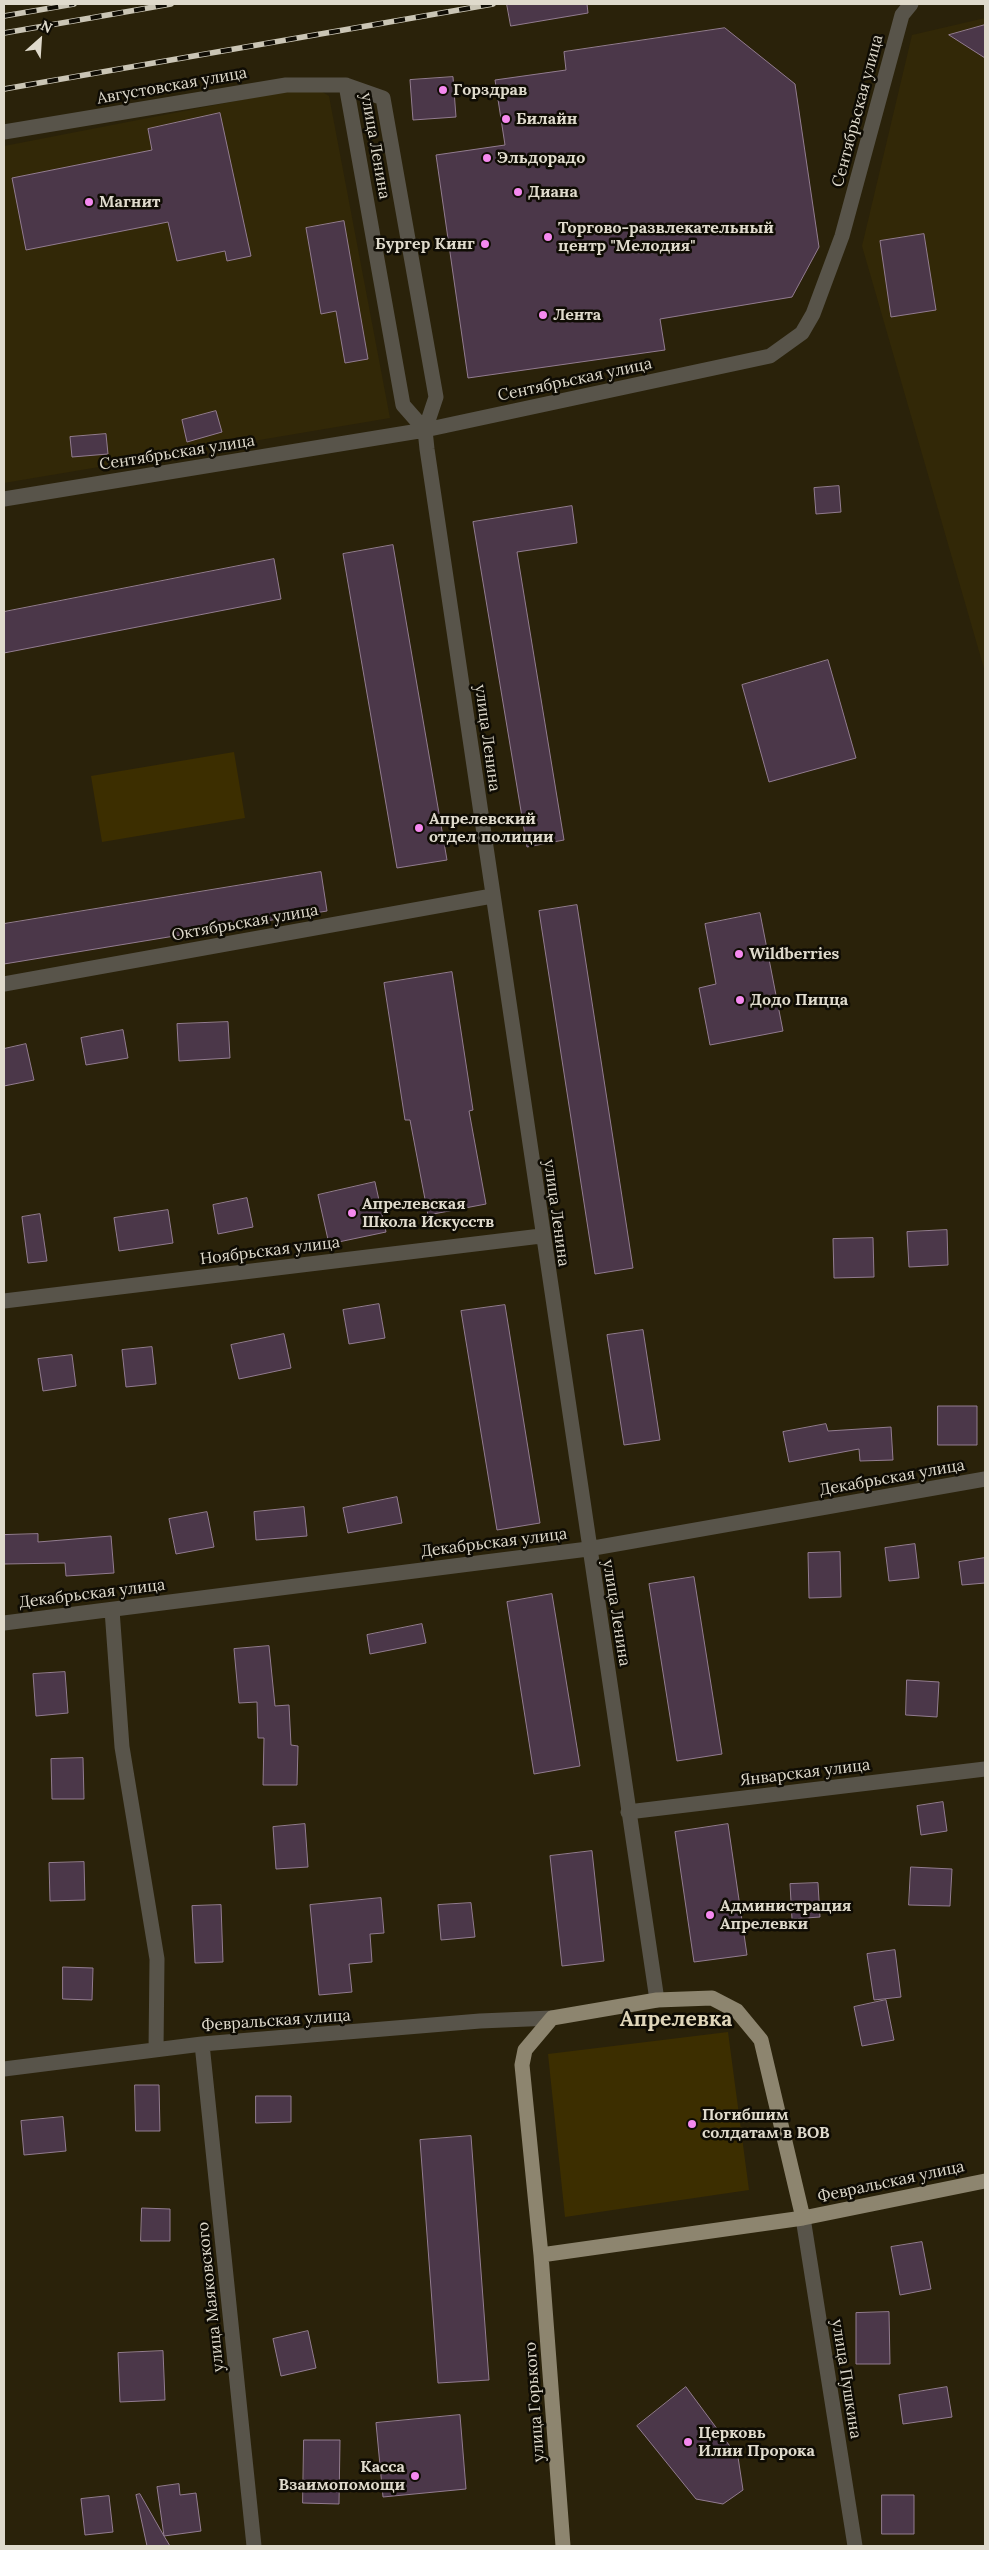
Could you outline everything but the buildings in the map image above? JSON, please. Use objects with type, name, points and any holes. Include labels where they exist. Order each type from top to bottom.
[{"type":"main road","points":[[552,2018],[657,2000],[712,1998],[738,2011],[762,2040],[803,2218]]},
{"type":"main road","name":"улица Горького","points":[[552,2018],[525,2050],[522,2065],[541,2255],[563,2546]]},
{"type":"main road","name":"Февральская улица","points":[[541,2255],[803,2218],[985,2181]]},
{"type":"street","name":"Сентябрьская улица","points":[[4,499],[425,430],[770,356],[802,333],[813,314],[842,236],[902,15],[912,4]]},
{"type":"street","name":"Августовская улица","points":[[4,132],[286,85],[346,85]]},
{"type":"street","name":"улица Ленина","points":[[425,430],[403,405],[346,85],[383,98],[436,398],[425,430],[541,1236],[618,1733],[628,1812],[657,2000]]},
{"type":"street","name":"Октябрьская улица","points":[[4,984],[492,896]]},
{"type":"street","name":"Ноябрьская улица","points":[[4,1301],[541,1236]]},
{"type":"street","name":"Декабрьская улица","points":[[4,1623],[588,1549],[985,1479]]},
{"type":"street","points":[[112,1610],[122,1747],[158,1959],[156,2050]]},
{"type":"street","name":"Январская улица","points":[[628,1812],[985,1769]]},
{"type":"street","name":"Февральская улица","points":[[4,2069],[202,2044],[403,2029],[480,2021],[552,2018]]},
{"type":"street","name":"улица Маяковского","points":[[202,2044],[254,2546]]},
{"type":"street","name":"улица Пушкина","points":[[803,2218],[855,2546]]},
{"type":"shaded area","points":[[985,18],[985,672],[862,246],[912,35]]},
{"type":"shaded area","points":[[313,86],[329,96],[390,418],[4,483],[4,146]]},
{"type":"shaded area","points":[[234,752],[245,818],[102,842],[91,776]]},
{"type":"shaded area","points":[[728,2032],[749,2190],[565,2217],[548,2054]]},
{"type":"railway","points":[[4,16],[74,4]]},
{"type":"railway","points":[[4,33],[171,4]]},
{"type":"railway","points":[[4,89],[493,4]]},
{"type":"place","name":"Горздрав","points":[[443,90]]},
{"type":"place","name":"Билайн","points":[[506,119]]},
{"type":"place","name":"Эльдорадо","points":[[487,158]]},
{"type":"place","name":"Диана","points":[[518,192]]},
{"type":"place","name":"Магнит","points":[[89,202]]},
{"type":"place","name":"Торгово-развлекательный центр \"Мелодия\"","points":[[548,237]]},
{"type":"place","name":"Бургер Кинг","points":[[485,244]]},
{"type":"place","name":"Лента","points":[[543,315]]},
{"type":"place","name":"Апрелевский отдел полиции","points":[[419,828]]},
{"type":"place","name":"Wildberries","points":[[739,954]]},
{"type":"place","name":"Додо Пицца","points":[[740,1000]]},
{"type":"place","name":"Апрелевская Школа Искусств","points":[[352,1213]]},
{"type":"place","name":"Администрация Апрелевки","points":[[710,1915]]},
{"type":"place","name":"Погибшим солдатам в ВОВ","points":[[692,2124]]},
{"type":"place","name":"Церковь Илии Пророка","points":[[688,2442]]},
{"type":"place","name":"Касса Взаимопомощи","points":[[415,2476]]},
{"type":"district","name":"Апрелевка","points":[[676,2020]]}]
